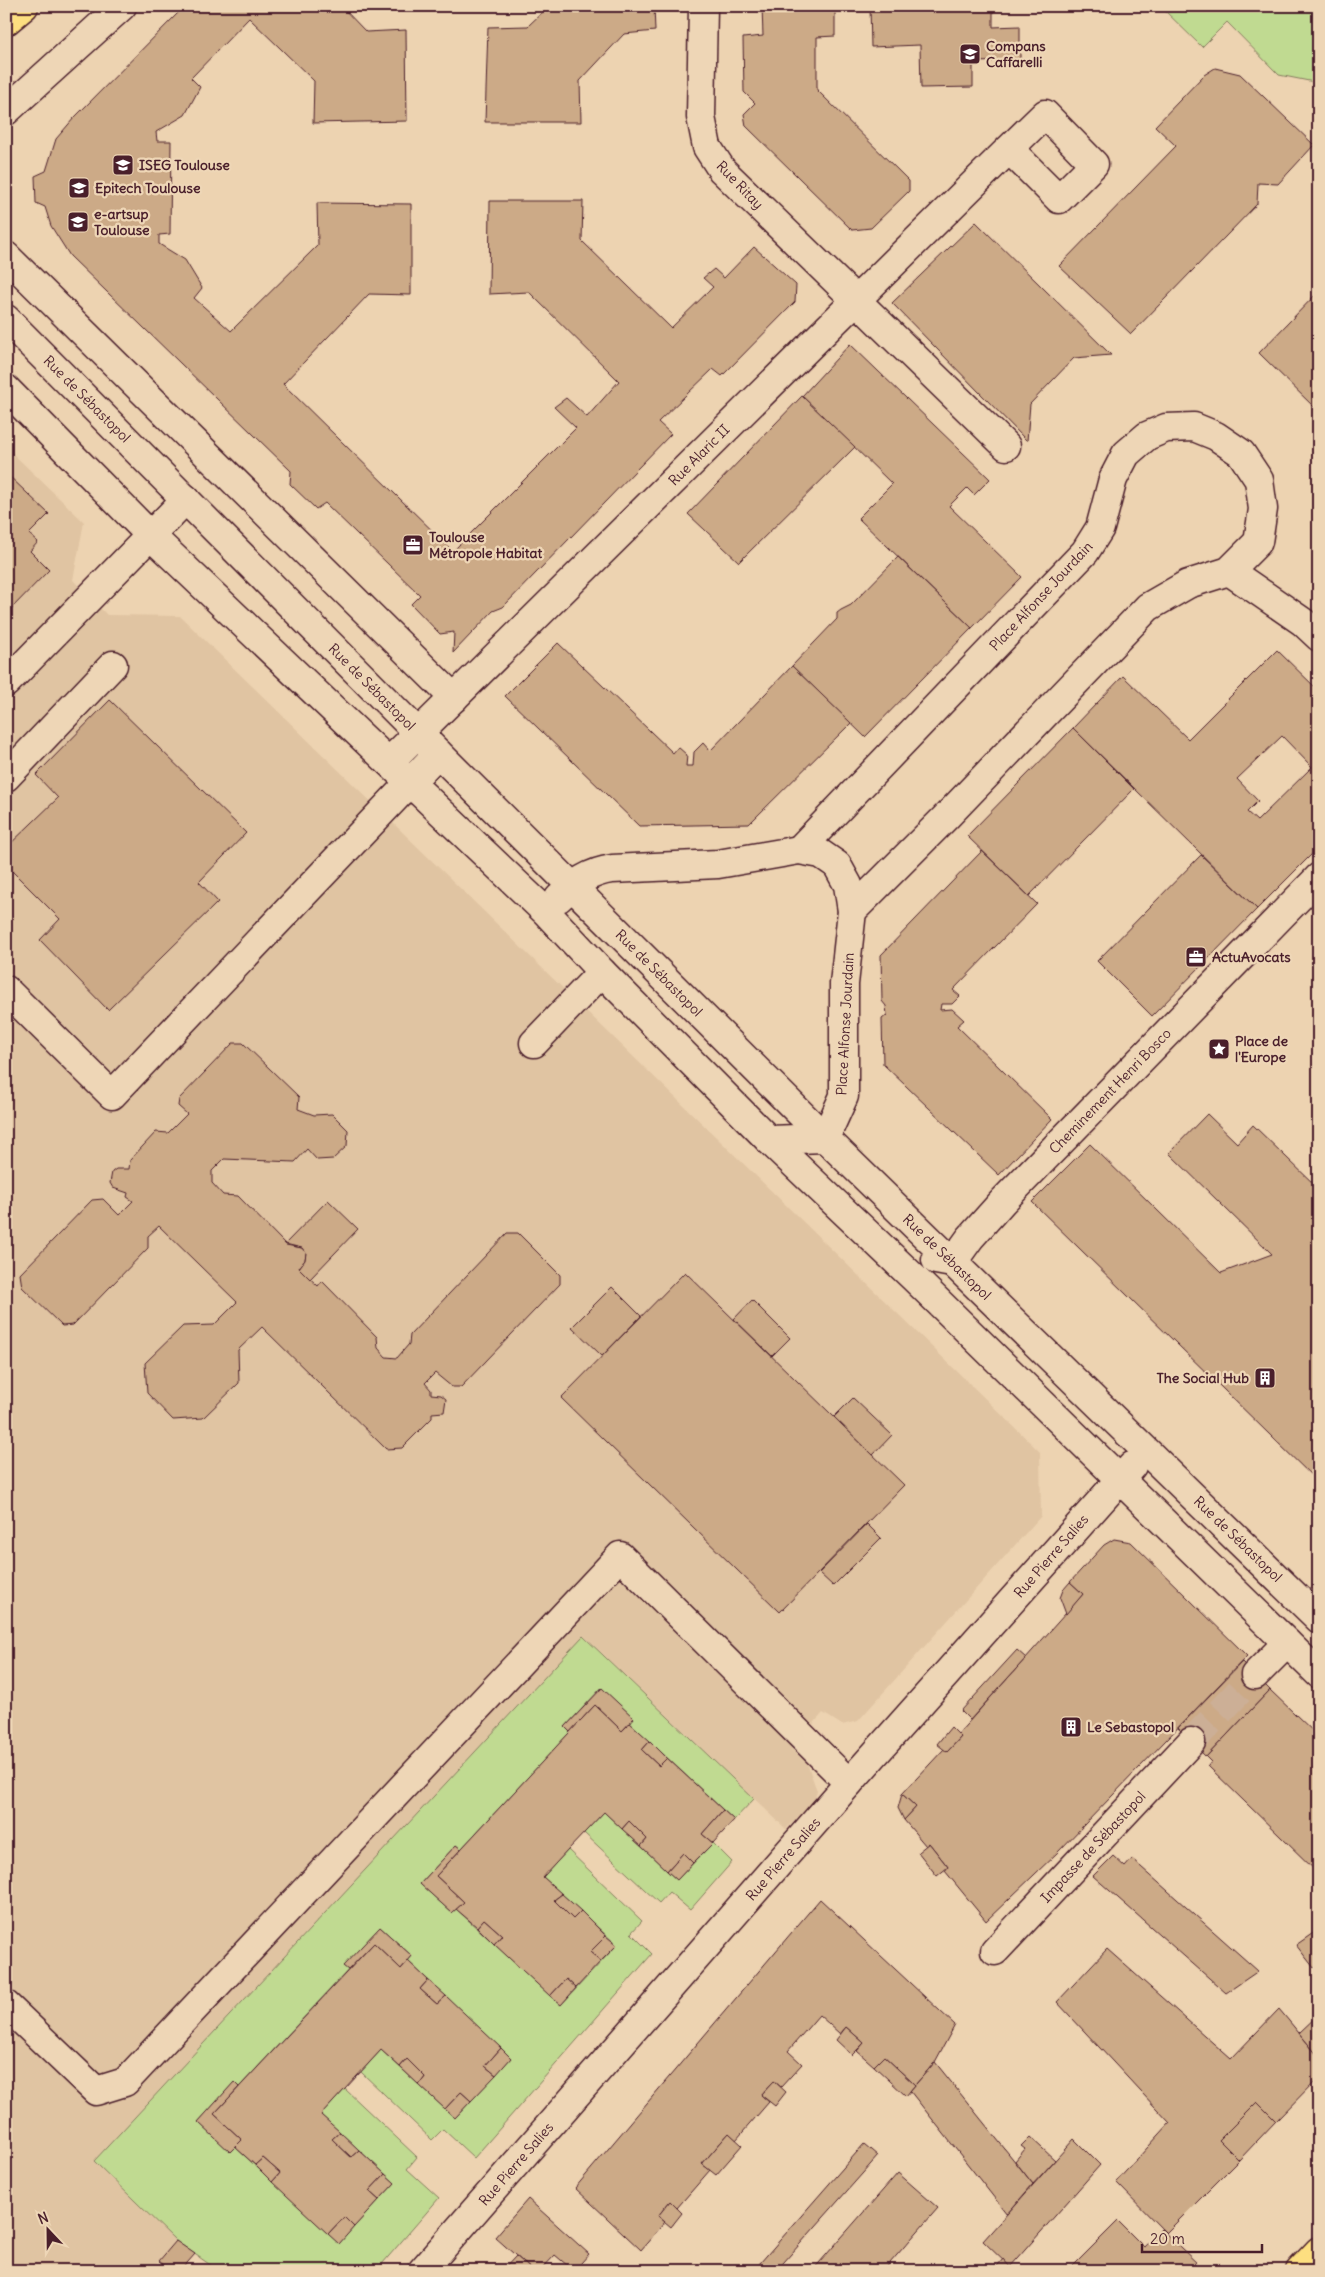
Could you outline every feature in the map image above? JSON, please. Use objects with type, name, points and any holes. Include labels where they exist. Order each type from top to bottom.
[{"type":"main road","points":[[1300,2271],[1319,2251]]},
{"type":"street","points":[[6,111],[122,6]]},
{"type":"street","name":"Rue Ritay","points":[[703,6],[701,117],[707,148],[722,170],[1006,446]]},
{"type":"street","name":"Rue Alaric II","points":[[389,762],[854,300],[1009,149]]},
{"type":"street","points":[[6,256],[454,698]]},
{"type":"street","name":"Rue de Sébastopol","points":[[6,319],[825,1138],[1319,1619]]},
{"type":"street","points":[[6,389],[150,536],[545,911],[602,972],[769,1140],[1120,1478],[1319,1674]]},
{"type":"street","name":"Place Alfonse Jourdain","points":[[799,850],[1085,552],[1100,528],[1113,479],[1126,454],[1147,436],[1166,428],[1194,427],[1216,436],[1241,452],[1259,480],[1263,509],[1258,542],[1229,571],[1188,584],[1148,607],[947,816],[852,910]]},
{"type":"street","points":[[6,683],[186,499]]},
{"type":"street","points":[[1229,571],[1303,622],[1319,637]]},
{"type":"street","points":[[6,777],[113,665]]},
{"type":"street","points":[[6,990],[112,1095],[324,870],[438,753]]},
{"type":"street","name":"Place Alfonse Jourdain","points":[[545,911],[572,886],[596,871],[718,864],[799,850],[821,854],[838,865],[848,885],[852,910],[844,984],[844,1096],[825,1138]]},
{"type":"street","name":"Cheminement Henri Bosco","points":[[952,1263],[970,1238],[1003,1201],[1319,877]]},
{"type":"street","points":[[534,1043],[602,972]]},
{"type":"street","points":[[769,1140],[825,1138]]},
{"type":"street","points":[[887,1252],[952,1263]]},
{"type":"street","name":"Rue Pierre Salies","points":[[422,2271],[849,1783],[1146,1450]]},
{"type":"street","points":[[6,2004],[96,2090],[126,2082],[620,1556],[849,1783]]},
{"type":"street","points":[[1255,1675],[1287,1642]]},
{"type":"street","name":"Impasse de Sébastopol","points":[[995,1951],[1191,1742]]},
{"type":"shaded area","points":[[6,447],[84,522],[73,580],[107,615],[180,616],[1040,1452],[1041,1516],[858,1721],[842,1725],[823,1713],[791,1749],[807,1763],[817,1791],[814,1802],[786,1829],[584,1636],[94,2161],[176,2241],[150,2271],[6,2271]]},
{"type":"green space","points":[[1160,6],[1319,6],[1319,83],[1279,75],[1227,22],[1202,47]]},
{"type":"green space","points":[[583,1636],[754,1799],[734,1820],[630,1723],[634,1718],[601,1688],[565,1727],[570,1732],[461,1849],[456,1845],[420,1884],[452,1913],[456,1909],[561,2005],[617,1945],[543,1877],[568,1850],[642,1921],[631,1933],[652,1954],[474,2158],[443,2129],[432,2140],[361,2072],[381,2050],[455,2118],[511,2058],[408,1961],[412,1956],[380,1927],[344,1966],[348,1970],[239,2087],[234,2083],[198,2122],[230,2151],[235,2147],[339,2243],[395,2183],[321,2115],[345,2089],[417,2157],[407,2169],[439,2198],[376,2271],[219,2271],[176,2241],[94,2161]]},
{"type":"green space","points":[[604,1812],[677,1880],[713,1843],[732,1862],[690,1910],[669,1892],[659,1903],[584,1833]]},
{"type":"building","points":[[185,6],[341,6],[366,32],[406,30],[407,121],[313,123],[314,81],[249,18],[191,78],[200,87],[185,115],[156,132],[157,141],[171,141],[170,234],[159,235],[159,244],[185,260],[202,288],[194,298],[231,331],[318,245],[317,203],[411,204],[411,295],[369,294],[283,384],[453,551],[576,428],[554,407],[566,398],[587,417],[619,381],[529,292],[489,294],[490,201],[583,201],[582,241],[671,328],[713,287],[703,278],[714,269],[724,278],[754,247],[796,285],[795,302],[722,376],[713,369],[658,422],[671,434],[503,607],[493,611],[453,653],[454,632],[440,634],[411,604],[420,595],[325,503],[316,509],[290,484],[291,471],[70,256],[51,226],[45,207],[36,203],[35,176],[46,171],[56,139],[74,118]]},
{"type":"building","points":[[549,6],[654,6],[655,31],[624,34],[580,81],[581,122],[485,122],[488,27],[528,26]]},
{"type":"building","points":[[762,6],[835,6],[835,36],[817,37],[817,90],[909,181],[909,191],[871,228],[852,230],[746,126],[744,114],[755,103],[744,92],[743,38],[763,36]]},
{"type":"building","name":"Compans Caffarelli","points":[[870,6],[993,6],[993,27],[1020,26],[1020,61],[973,62],[973,87],[921,88],[920,45],[871,47]]},
{"type":"building","points":[[1215,68],[1240,74],[1314,145],[1278,184],[1258,183],[1257,204],[1131,334],[1059,266],[1176,146],[1155,126],[1204,75]]},
{"type":"building","points":[[976,222],[1111,355],[1074,358],[1030,404],[1027,441],[892,303]]},
{"type":"building","points":[[1319,291],[1319,412],[1259,353]]},
{"type":"building","points":[[850,344],[990,479],[974,495],[967,488],[949,506],[1022,577],[972,628],[858,518],[892,484],[802,396]]},
{"type":"building","points":[[802,396],[855,447],[739,562],[688,514]]},
{"type":"building","points":[[6,473],[49,514],[29,534],[38,542],[30,551],[49,570],[6,614]]},
{"type":"building","points":[[898,557],[972,628],[865,737],[792,666],[837,619],[837,613],[851,605]]},
{"type":"building","points":[[558,643],[673,753],[678,747],[687,755],[686,766],[693,766],[694,752],[703,743],[710,751],[792,666],[851,723],[749,824],[639,826],[505,696]]},
{"type":"building","points":[[1277,650],[1319,691],[1319,847],[1257,909],[1073,728],[1123,676],[1188,739]],"holes":[[[1282,736],[1312,767],[1257,821],[1247,812],[1258,801],[1237,779]]]},
{"type":"building","points":[[110,700],[246,833],[199,882],[218,902],[108,1010],[40,940],[60,919],[6,865],[6,848],[58,798],[36,775]]},
{"type":"building","points":[[1073,728],[1134,789],[1029,896],[967,836]]},
{"type":"building","points":[[982,851],[1037,904],[953,990],[960,996],[952,1004],[941,1004],[940,1010],[952,1009],[964,1020],[957,1026],[1052,1119],[999,1175],[883,1064],[882,1019],[887,1015],[886,1006],[882,1001],[881,955]]},
{"type":"building","points":[[1201,855],[1257,909],[1152,1016],[1097,961]]},
{"type":"building","points":[[233,1043],[243,1043],[299,1097],[298,1109],[314,1115],[332,1114],[348,1130],[347,1146],[333,1159],[317,1160],[307,1149],[295,1162],[224,1159],[212,1171],[212,1183],[223,1195],[238,1196],[286,1245],[302,1248],[306,1253],[305,1260],[299,1268],[318,1286],[322,1281],[377,1337],[378,1348],[386,1357],[397,1358],[409,1344],[410,1335],[507,1233],[518,1233],[560,1275],[560,1284],[461,1387],[452,1387],[435,1373],[425,1383],[431,1390],[431,1394],[441,1395],[446,1399],[444,1412],[432,1413],[432,1418],[402,1448],[386,1449],[262,1327],[238,1350],[239,1383],[203,1418],[173,1420],[147,1393],[145,1363],[183,1326],[214,1325],[237,1302],[159,1226],[148,1236],[148,1248],[73,1325],[62,1326],[22,1287],[20,1274],[92,1200],[103,1199],[119,1215],[133,1201],[127,1197],[128,1193],[113,1188],[110,1183],[112,1172],[116,1169],[129,1169],[130,1160],[156,1132],[168,1133],[187,1114],[178,1106],[179,1099]]},
{"type":"building","name":"The Social Hub","points":[[1207,1114],[1237,1143],[1253,1125],[1319,1189],[1319,1483],[1032,1202],[1090,1144],[1221,1273],[1272,1254],[1169,1153]]},
{"type":"building","points":[[328,1200],[358,1229],[310,1279],[299,1268],[305,1260],[306,1253],[302,1248],[285,1244]]},
{"type":"building","points":[[685,1272],[904,1485],[780,1612],[561,1398]]},
{"type":"building","points":[[612,1287],[641,1316],[602,1356],[572,1327]]},
{"type":"building","points":[[752,1300],[790,1338],[772,1356],[734,1319]]},
{"type":"building","points":[[853,1398],[892,1435],[873,1455],[834,1417]]},
{"type":"building","points":[[867,1524],[881,1538],[833,1586],[819,1573]]},
{"type":"building","name":"Le Sebastopol","points":[[1114,1539],[1131,1542],[1247,1656],[1058,1852],[986,1921],[945,1871],[948,1867],[929,1843],[926,1846],[904,1820],[916,1807],[902,1794],[944,1749],[947,1752],[961,1737],[958,1734],[1083,1594],[1070,1582],[1104,1545]]},
{"type":"building","points":[[1070,1582],[1083,1594],[1066,1614],[1060,1598],[1063,1590]]},
{"type":"building","points":[[1017,1650],[1026,1658],[970,1720],[961,1711]]},
{"type":"building","points":[[1242,1662],[1270,1690],[1206,1757],[1178,1728]]},
{"type":"building","points":[[602,1688],[634,1718],[622,1731],[595,1705],[570,1732],[565,1727]]},
{"type":"building","points":[[1270,1690],[1319,1737],[1319,1874],[1208,1766],[1211,1762],[1206,1757]]},
{"type":"building","points":[[595,1705],[622,1731],[630,1723],[650,1741],[642,1750],[659,1766],[667,1758],[723,1810],[702,1834],[713,1843],[693,1863],[683,1853],[667,1871],[641,1846],[647,1839],[629,1821],[622,1829],[604,1812],[568,1850],[543,1877],[562,1894],[554,1900],[573,1919],[581,1911],[606,1936],[590,1952],[601,1961],[576,1988],[566,1979],[550,1996],[494,1944],[502,1935],[484,1919],[477,1927],[456,1909],[464,1902],[436,1876]]},
{"type":"building","points":[[951,1727],[961,1737],[947,1752],[937,1744]]},
{"type":"building","points":[[650,1741],[667,1758],[659,1766],[642,1750]]},
{"type":"building","points":[[902,1794],[916,1807],[904,1820],[898,1808]]},
{"type":"building","points":[[723,1810],[734,1820],[713,1843],[702,1834]]},
{"type":"building","points":[[629,1821],[647,1839],[641,1846],[622,1829]]},
{"type":"building","points":[[929,1843],[948,1867],[937,1876],[918,1852]]},
{"type":"building","points":[[456,1845],[461,1849],[436,1876],[464,1902],[452,1913],[420,1884]]},
{"type":"building","points":[[683,1853],[693,1863],[677,1880],[667,1871]]},
{"type":"building","points":[[1113,1856],[1125,1867],[1132,1859],[1258,1971],[1226,1993],[1093,1876]]},
{"type":"building","points":[[562,1894],[581,1911],[573,1919],[554,1900]]},
{"type":"building","points":[[820,1899],[955,2025],[935,2062],[915,2085],[884,2056],[874,2066],[857,2051],[864,2043],[846,2027],[840,2034],[819,2015],[788,2051],[802,2064],[781,2087],[774,2081],[761,2095],[769,2102],[736,2140],[729,2133],[702,2164],[710,2170],[677,2208],[670,2201],[658,2216],[665,2222],[641,2250],[575,2188]]},
{"type":"building","points":[[484,1919],[502,1935],[494,1944],[477,1927]]},
{"type":"building","points":[[380,1927],[412,1956],[401,1969],[374,1943],[348,1970],[343,1966]]},
{"type":"building","points":[[1319,1929],[1319,1964],[1314,1968],[1296,1945]]},
{"type":"building","points":[[606,1936],[617,1945],[601,1961],[590,1952]]},
{"type":"building","points":[[374,1943],[401,1969],[408,1961],[428,1980],[420,1989],[437,2004],[446,1996],[501,2048],[485,2066],[496,2075],[471,2101],[461,2092],[445,2109],[419,2085],[425,2077],[407,2059],[400,2067],[381,2050],[321,2115],[340,2132],[332,2139],[351,2157],[359,2150],[385,2174],[369,2191],[379,2200],[354,2227],[344,2217],[328,2234],[272,2182],[280,2173],[263,2158],[255,2165],[235,2147],[242,2140],[214,2114]]},
{"type":"building","points":[[1107,1949],[1231,2059],[1279,2009],[1319,2057],[1319,2077],[1276,2121],[1257,2102],[1219,2140],[1239,2160],[1166,2233],[1116,2182],[1170,2123],[1057,2002]]},
{"type":"building","points":[[566,1979],[576,1988],[561,2005],[550,1996]]},
{"type":"building","points":[[428,1980],[446,1996],[437,2004],[420,1989]]},
{"type":"building","points":[[1319,2014],[1319,2057],[1299,2033]]},
{"type":"building","points":[[846,2027],[864,2043],[852,2055],[836,2040]]},
{"type":"building","points":[[501,2048],[511,2058],[496,2075],[485,2066]]},
{"type":"building","points":[[884,2056],[915,2085],[906,2096],[874,2066]]},
{"type":"building","points":[[407,2059],[425,2077],[419,2085],[400,2067]]},
{"type":"building","points":[[935,2062],[1033,2184],[1007,2214],[910,2091]]},
{"type":"building","points":[[774,2081],[786,2092],[775,2106],[761,2095]]},
{"type":"building","points":[[234,2082],[239,2087],[214,2114],[242,2140],[230,2152],[198,2122]]},
{"type":"building","points":[[461,2092],[471,2101],[455,2118],[445,2109]]},
{"type":"building","points":[[1257,2102],[1276,2121],[1239,2160],[1219,2140]]},
{"type":"building","points":[[340,2132],[359,2150],[351,2157],[332,2139]]},
{"type":"building","points":[[729,2133],[742,2145],[716,2175],[702,2164]]},
{"type":"building","points":[[1030,2137],[1055,2160],[1033,2184],[1015,2161],[1025,2149],[1021,2146]]},
{"type":"building","points":[[1074,2139],[1100,2165],[1010,2267],[983,2241]]},
{"type":"building","points":[[864,2144],[878,2156],[776,2271],[753,2271]]},
{"type":"building","points":[[263,2158],[280,2173],[272,2182],[255,2165]]},
{"type":"building","points":[[898,2173],[938,2208],[883,2271],[812,2271]]},
{"type":"building","points":[[385,2174],[395,2183],[379,2200],[369,2191]]},
{"type":"building","points":[[528,2199],[589,2254],[574,2271],[555,2255],[540,2271],[533,2271],[495,2237]]},
{"type":"building","points":[[670,2201],[682,2213],[671,2227],[658,2216]]},
{"type":"building","points":[[344,2217],[354,2227],[339,2244],[328,2234]]},
{"type":"building","points":[[1118,2221],[1144,2247],[1161,2229],[1199,2265],[1194,2271],[1068,2271]]},
{"type":"building","points":[[176,2241],[195,2254],[180,2271],[171,2271],[159,2261]]},
{"type":"building","points":[[516,2256],[533,2271],[502,2271]]},
{"type":"building","points":[[1003,2259],[1010,2267],[1014,2271],[993,2271]]},
{"type":"tunnel","points":[[1191,1742],[1255,1675]]},
{"type":"place","name":"Compans Caffarelli","points":[[970,54]]},
{"type":"place","name":"ISEG Toulouse","points":[[123,165]]},
{"type":"place","name":"Epitech Toulouse","points":[[79,188]]},
{"type":"place","name":"e-artsup Toulouse","points":[[78,222]]},
{"type":"place","name":"Toulouse Métropole Habitat","points":[[413,545]]},
{"type":"place","name":"ActuAvocats","points":[[1196,957]]},
{"type":"place","name":"Place de l'Europe","points":[[1219,1049]]},
{"type":"place","name":"The Social Hub","points":[[1265,1378]]},
{"type":"place","name":"Le Sebastopol","points":[[1071,1727]]}]
